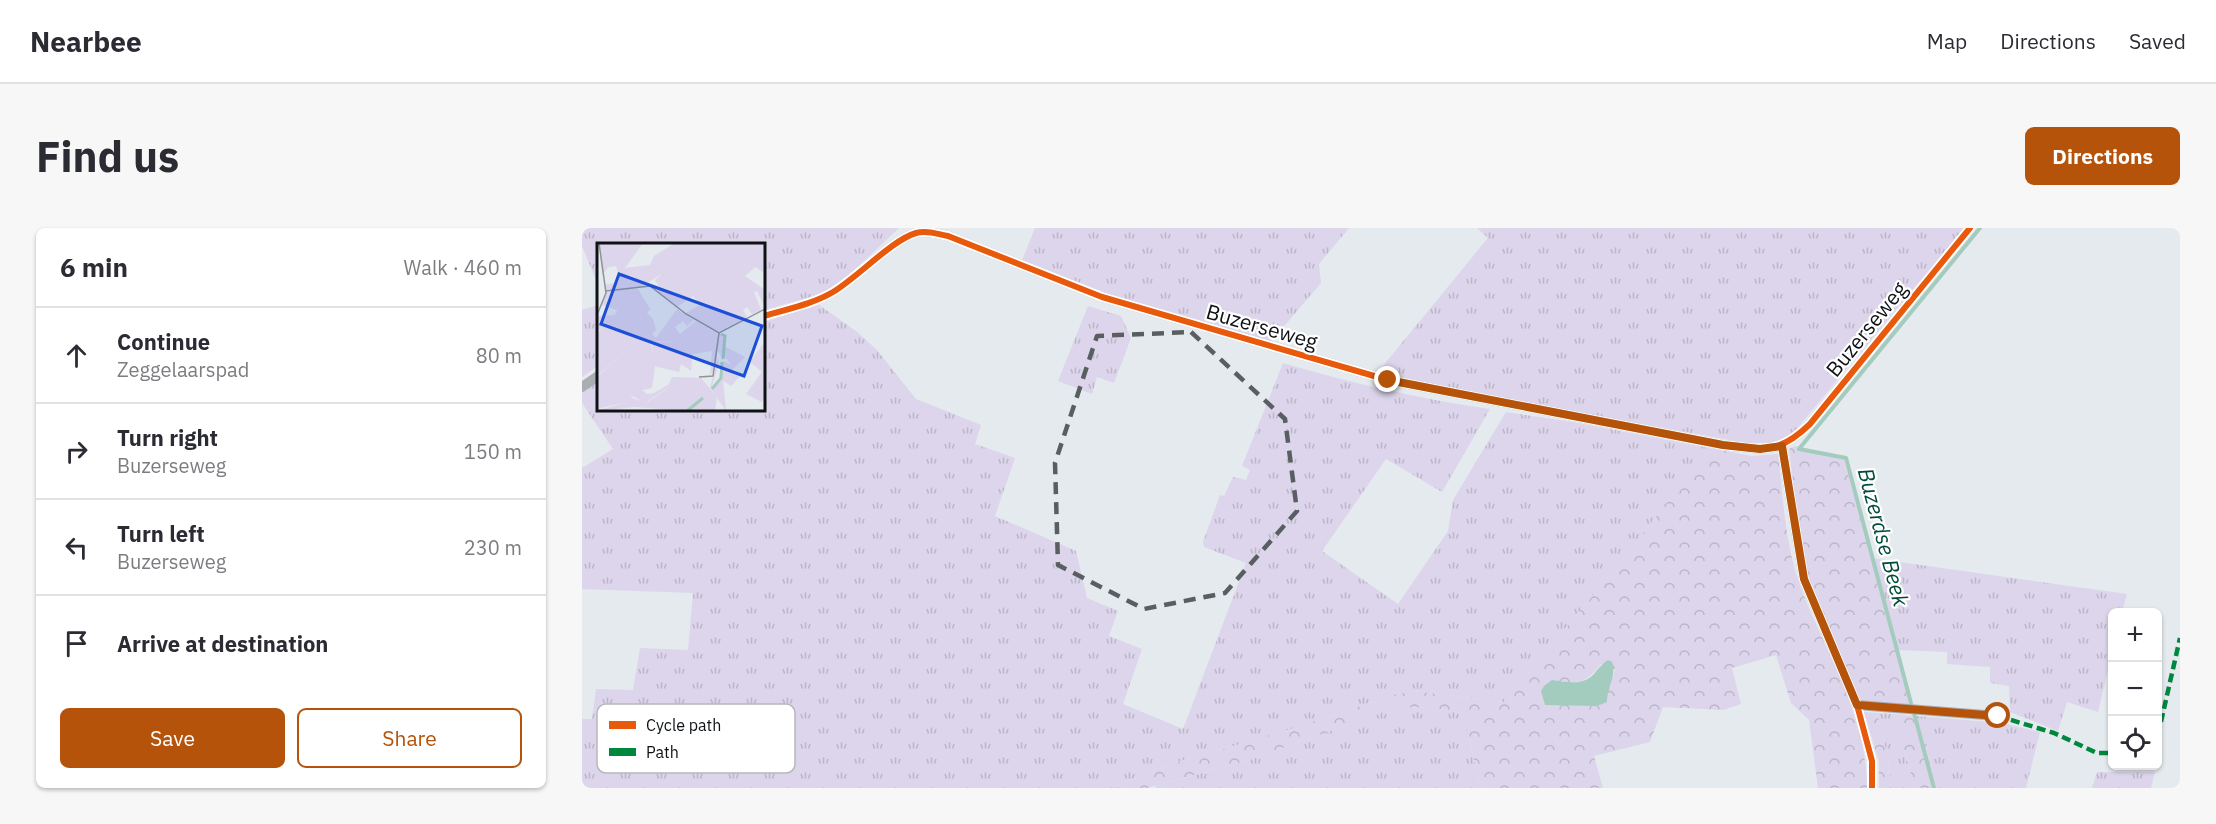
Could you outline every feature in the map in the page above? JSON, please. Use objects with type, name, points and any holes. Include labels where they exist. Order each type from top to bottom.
[{"type":"street","name":"Buzerseweg","points":[[765,316],[802,305],[831,293],[855,278],[904,238],[916,233],[929,232],[948,236],[1102,297],[1388,380],[1723,445],[1760,449],[1782,446],[1796,438],[1810,424],[1970,228]]},
{"type":"street","points":[[582,387],[597,377]]},
{"type":"street","points":[[1782,446],[1804,579],[1857,705],[1872,761],[1872,788]]},
{"type":"street","points":[[1857,705],[1998,716]]},
{"type":"highlighted area","points":[[1191,332],[1285,419],[1297,511],[1225,593],[1144,609],[1058,565],[1055,463],[1097,336]]},
{"type":"green space","points":[[582,228],[899,228],[832,291],[765,310],[765,243],[597,243],[597,283],[582,246]]},
{"type":"green space","points":[[1035,228],[1349,228],[1319,264],[1321,283],[1269,344],[1183,322],[1021,263]]},
{"type":"green space","points":[[1477,228],[1964,228],[1794,432],[1781,440],[1763,446],[1478,394],[1378,372],[1488,238]]},
{"type":"green space","points":[[597,305],[597,367],[582,377],[582,310]]},
{"type":"green space","points":[[819,305],[856,331],[877,350],[916,399],[981,425],[975,444],[1015,458],[995,516],[1076,551],[1087,598],[1118,611],[1109,636],[1142,649],[1123,704],[1183,729],[1246,563],[1204,547],[1203,542],[1220,495],[1224,496],[1233,477],[1246,480],[1250,470],[1242,466],[1283,363],[1386,390],[1490,409],[1442,492],[1386,459],[1322,551],[1398,604],[1448,531],[1453,500],[1506,412],[1573,422],[1709,448],[1628,553],[1504,702],[1414,691],[1397,707],[1435,708],[1463,714],[1481,788],[1156,788],[1155,786],[1249,760],[1381,713],[1375,701],[1159,768],[1117,788],[582,788],[582,719],[592,719],[596,689],[633,690],[640,648],[688,650],[693,593],[582,589],[582,468],[613,449],[582,403],[582,391],[597,381],[597,411],[765,411],[765,322]]},
{"type":"green space","points":[[1088,306],[1121,316],[1131,338],[1114,383],[1097,377],[1092,394],[1058,381]]},
{"type":"green space","points":[[1795,446],[1843,456],[1913,705],[1861,702],[1811,591],[1804,564],[1789,449]]},
{"type":"green space","points":[[1709,448],[1752,456],[1778,454],[1785,520],[1795,569],[1852,709],[1865,761],[1867,788],[1818,788],[1809,720],[1791,703],[1776,655],[1732,668],[1741,704],[1723,710],[1663,707],[1650,742],[1594,756],[1603,788],[1481,788],[1463,714],[1435,708],[1396,707],[1393,695],[1414,691],[1504,702],[1628,553]],"holes":[[[1601,664],[1615,670],[1607,702],[1552,680],[1580,681],[1590,676]]]},
{"type":"green space","points":[[1871,558],[2127,594],[2123,608],[2108,608],[2108,670],[2098,712],[2067,702],[2058,731],[2010,712],[2009,686],[1990,683],[1990,667],[1947,664],[1947,652],[1897,650]]},
{"type":"green space","points":[[1375,701],[1381,713],[1249,760],[1147,788],[1117,788],[1159,768]]},
{"type":"green space","points":[[1864,712],[1877,713],[1888,758],[1891,788],[1879,788],[1879,762]]},
{"type":"green space","points":[[1877,713],[1894,714],[1915,788],[1891,788],[1888,758]]},
{"type":"green space","points":[[1894,714],[1916,716],[1938,788],[1915,788]]},
{"type":"green space","points":[[1916,716],[2002,723],[2040,732],[2026,788],[1938,788]]},
{"type":"green space","points":[[2097,772],[2155,772],[2151,788],[2092,788]]},
{"type":"shaded area","points":[[1608,660],[1612,662],[1613,677],[1607,702],[1597,706],[1545,705],[1541,691],[1552,680],[1574,682],[1585,680]]},
{"type":"waterway","name":"Buzerdse Beek","points":[[1911,703],[1846,458],[1799,449],[1980,228]]},
{"type":"waterway","name":"Buzerdse Beek","points":[[1914,713],[1934,788]]},
{"type":"marked path","points":[[2162,717],[2180,638]]},
{"type":"marked path","points":[[1998,716],[2054,733],[2097,753],[2108,753]]},
{"type":"cycle path","points":[[765,316],[800,306],[833,292],[896,243],[916,233],[928,232],[948,236],[1102,297],[1388,380],[1723,445],[1770,448],[1789,441],[1810,424],[1970,228]]},
{"type":"cycle path","points":[[1782,446],[1804,579],[1857,705],[1872,761],[1872,788]]},
{"type":"route","points":[[1388,380],[1502,404],[1723,445],[1760,449],[1782,446],[1804,579],[1857,705],[1998,716]]}]
